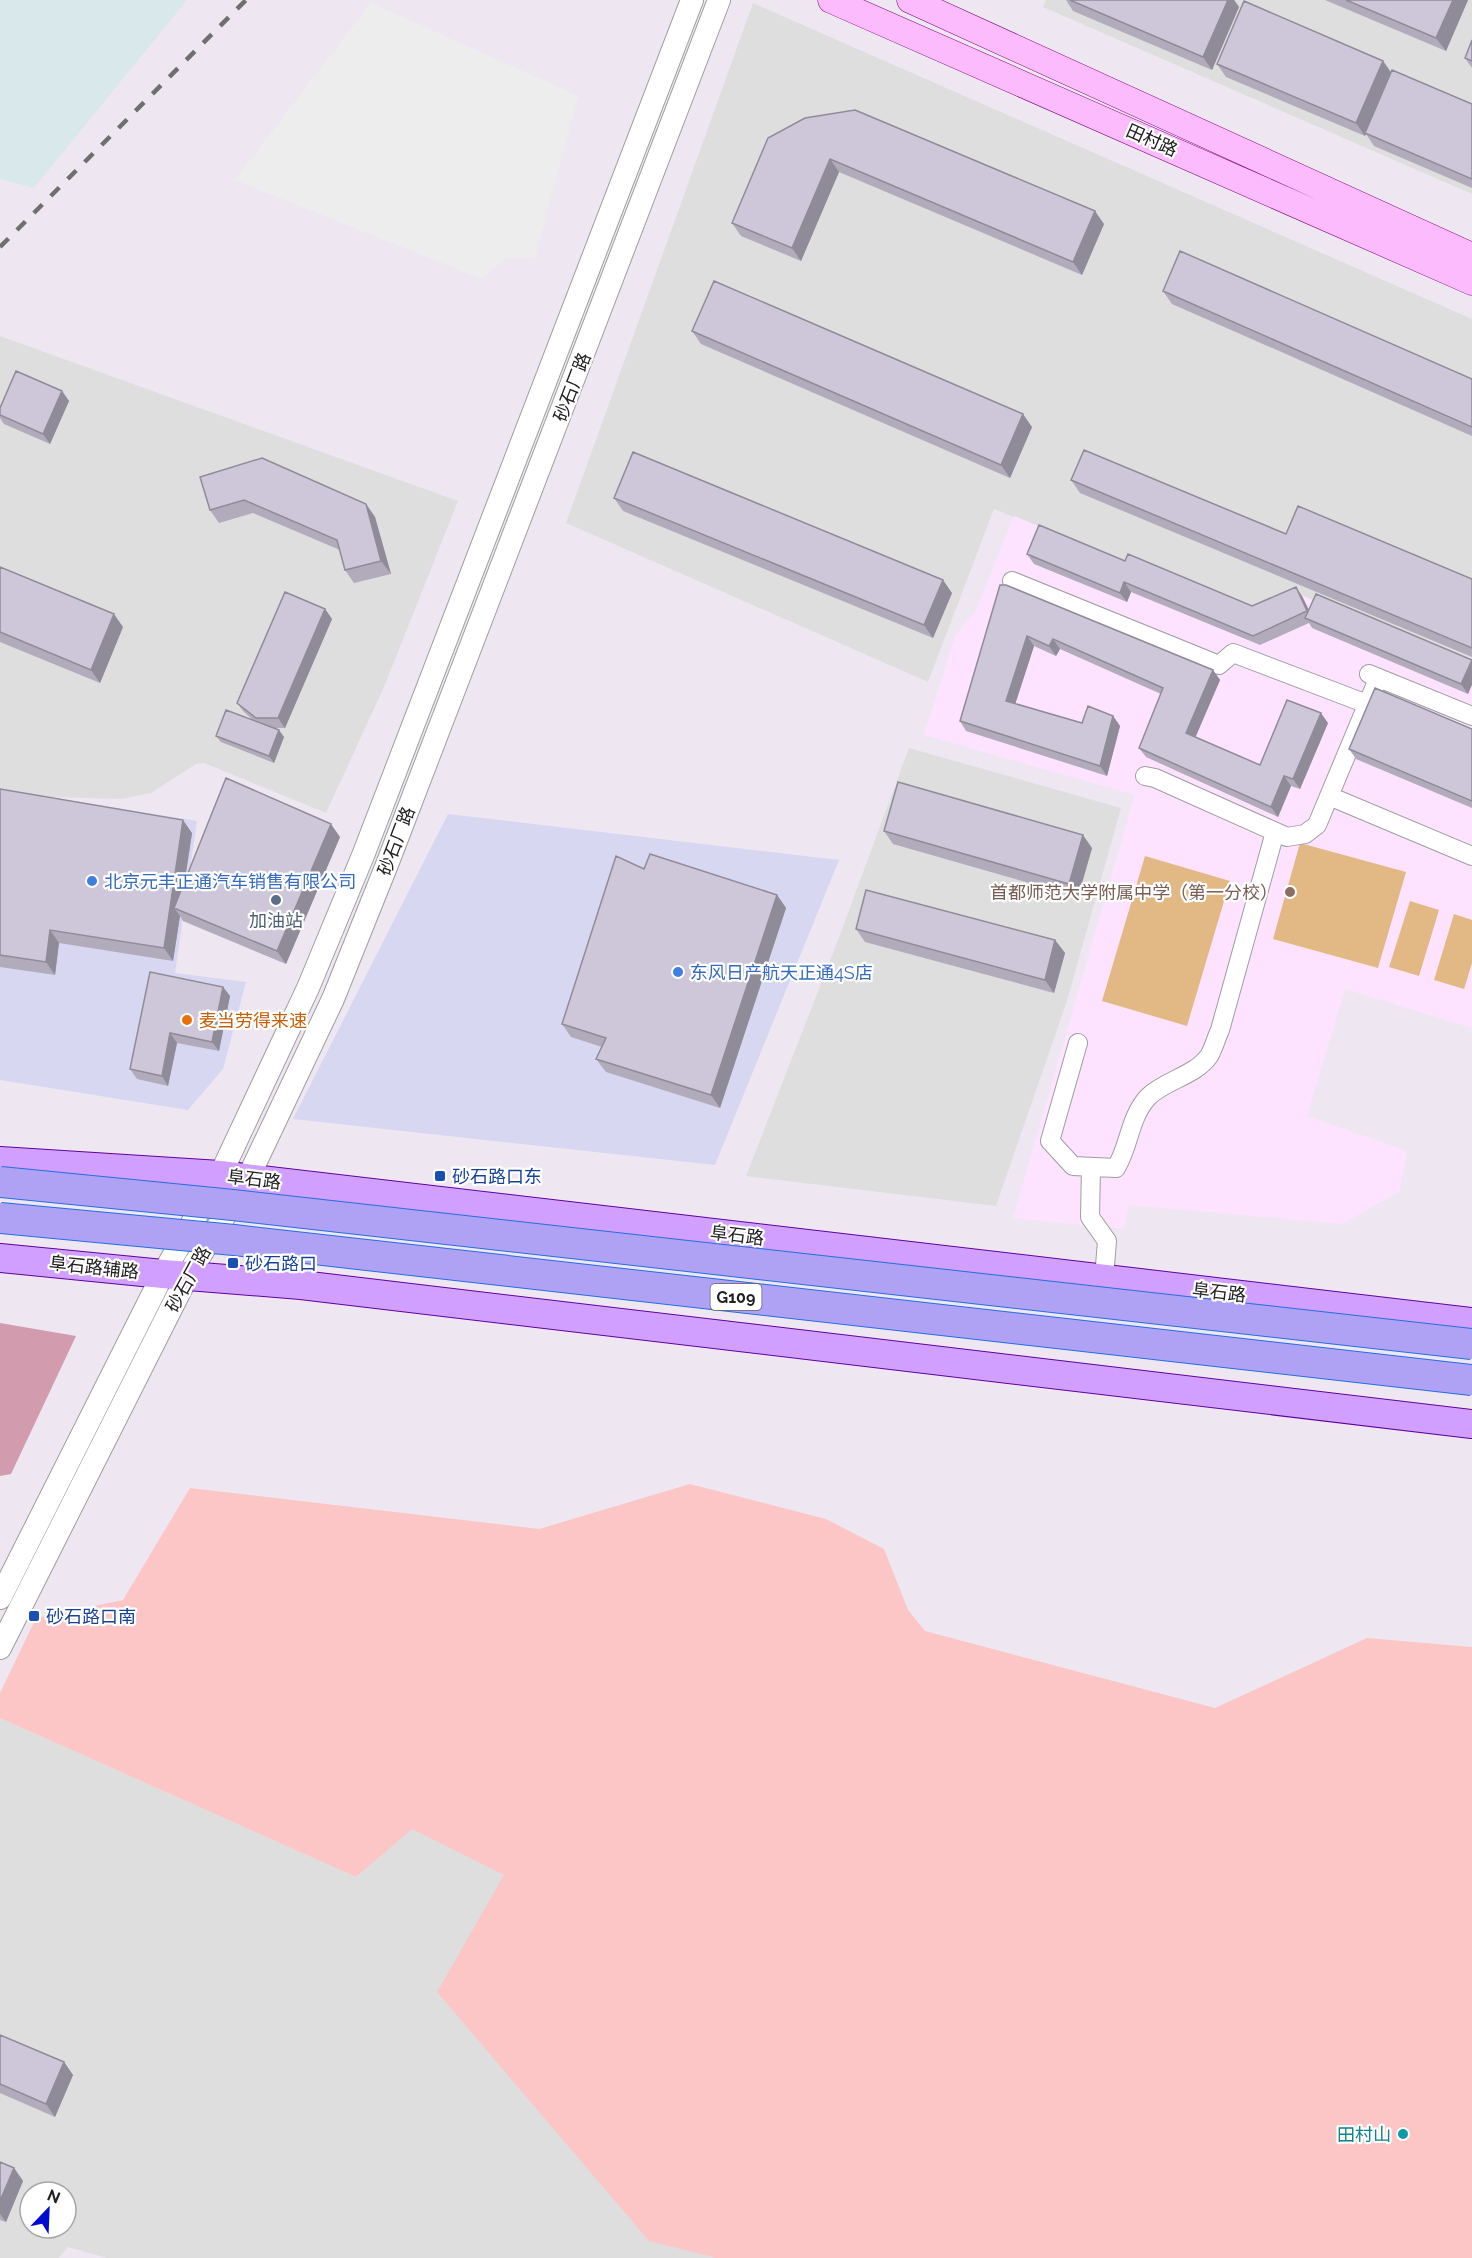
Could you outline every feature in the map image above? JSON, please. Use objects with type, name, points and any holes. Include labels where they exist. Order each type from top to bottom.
[{"type":"highway","name":"阜石路","points":[[0,1182],[233,1205],[1472,1344]]},
{"type":"highway","name":"G109","points":[[0,1218],[234,1240],[1472,1380]]},
{"type":"main road","name":"田村路","points":[[831,0],[1472,282]]},
{"type":"main road","name":"田村路","points":[[910,0],[1472,256]]},
{"type":"main road","name":"阜石路","points":[[0,1161],[220,1175],[1472,1322]]},
{"type":"main road","name":"阜石路辅路","points":[[0,1258],[175,1275]]},
{"type":"main road","points":[[175,1275],[325,1288],[1472,1424]]},
{"type":"street","name":"砂石厂路","points":[[0,1648],[308,988],[360,862],[692,0]]},
{"type":"street","name":"砂石厂路","points":[[0,1598],[175,1275],[248,1179],[333,999],[598,321],[719,0]]},
{"type":"street","points":[[1012,581],[1219,665],[1233,653],[1367,704]]},
{"type":"street","points":[[1145,776],[1155,778],[1287,837],[1305,834],[1317,825],[1367,704],[1373,676],[1472,716]]},
{"type":"street","points":[[1329,796],[1472,856]]},
{"type":"street","points":[[1078,1043],[1050,1141],[1073,1166],[1116,1168],[1123,1157],[1134,1116],[1149,1096],[1195,1068],[1209,1056],[1220,1030],[1275,832]]},
{"type":"street","points":[[1091,1167],[1090,1217],[1107,1241],[1104,1278]]},
{"type":"shaded area","points":[[0,0],[187,0],[34,188],[0,179]]},
{"type":"shaded area","points":[[1046,0],[1472,0],[1472,194],[1043,7]]},
{"type":"shaded area","points":[[371,3],[578,96],[535,258],[507,258],[480,278],[235,180]]},
{"type":"shaded area","points":[[753,3],[1472,319],[1472,667],[1243,609],[994,509],[928,682],[566,523]]},
{"type":"shaded area","points":[[0,336],[458,501],[384,687],[326,813],[204,763],[196,764],[151,793],[122,799],[46,797],[0,789]]},
{"type":"shaded area","name":"首都师范大学附属中学（第一分校）","points":[[1014,516],[1243,609],[1294,592],[1472,667],[1472,1028],[1345,989],[1307,1116],[1407,1151],[1399,1192],[1342,1224],[1129,1205],[1124,1229],[1013,1218],[1135,795],[924,735],[956,634],[976,611]]},
{"type":"shaded area","points":[[909,748],[1121,808],[1067,1001],[996,1206],[746,1176],[838,940]]},
{"type":"shaded area","points":[[0,789],[197,821],[175,973],[246,982],[223,1069],[188,1110],[0,1080]]},
{"type":"shaded area","points":[[448,814],[839,860],[715,1165],[293,1119]]},
{"type":"shaded area","points":[[1300,843],[1406,872],[1378,968],[1273,939]]},
{"type":"shaded area","points":[[1145,856],[1230,881],[1187,1026],[1102,1001]]},
{"type":"shaded area","points":[[1410,901],[1439,910],[1419,976],[1389,967]]},
{"type":"shaded area","points":[[1454,914],[1472,920],[1472,963],[1464,989],[1434,980]]},
{"type":"shaded area","points":[[0,1323],[76,1336],[11,1474],[0,1476]]},
{"type":"shaded area","points":[[690,1484],[826,1519],[884,1549],[908,1610],[925,1631],[1215,1708],[1367,1638],[1472,1647],[1472,2258],[716,2258],[649,2241],[437,1992],[504,1875],[412,1829],[356,1877],[0,1718],[0,1693],[36,1618],[123,1600],[190,1488],[539,1529]]},
{"type":"shaded area","points":[[0,1718],[356,1877],[412,1828],[504,1875],[649,2240],[716,2258],[107,2258],[68,2247],[59,2258],[0,2258]]},
{"type":"building","points":[[1070,0],[1228,0],[1203,57]]},
{"type":"building","points":[[1346,0],[1453,0],[1436,38]]},
{"type":"building","points":[[1244,1],[1383,61],[1356,123],[1217,64]]},
{"type":"building","points":[[1472,40],[1472,61],[1465,58]]},
{"type":"building","points":[[1392,70],[1472,104],[1472,179],[1365,133]]},
{"type":"building","points":[[855,110],[1095,211],[1073,262],[830,159],[792,248],[732,223],[768,138],[805,118]]},
{"type":"building","points":[[1180,251],[1472,379],[1472,427],[1163,291]]},
{"type":"building","points":[[714,281],[1023,414],[1001,465],[692,331]]},
{"type":"building","points":[[16,371],[62,391],[43,434],[0,415],[0,408]]},
{"type":"building","points":[[1084,450],[1286,534],[1298,506],[1472,579],[1472,648],[1071,480]]},
{"type":"building","points":[[633,452],[943,580],[924,625],[614,498]]},
{"type":"building","points":[[262,458],[366,504],[381,561],[345,570],[337,540],[244,500],[210,510],[200,477]]},
{"type":"building","points":[[1039,525],[1125,561],[1128,554],[1252,606],[1296,587],[1307,611],[1253,636],[1124,582],[1120,593],[1027,554]]},
{"type":"building","points":[[0,567],[114,614],[91,670],[0,632]]},
{"type":"building","points":[[1000,585],[1006,585],[1213,670],[1186,733],[1260,765],[1287,700],[1321,713],[1293,779],[1284,776],[1271,807],[1139,748],[1163,688],[1053,639],[1049,646],[1027,636],[1006,701],[1082,723],[1088,706],[1113,716],[1100,766],[960,721]]},
{"type":"building","points":[[285,592],[325,609],[278,718],[256,718],[237,703]]},
{"type":"building","points":[[1316,594],[1472,660],[1461,684],[1305,618]]},
{"type":"building","points":[[1375,688],[1472,729],[1472,801],[1349,749]]},
{"type":"building","points":[[226,710],[279,730],[269,756],[216,736]]},
{"type":"building","points":[[226,778],[331,824],[277,951],[174,908]]},
{"type":"building","points":[[898,782],[1083,835],[1069,884],[884,831]]},
{"type":"building","name":"北京元丰正通汽车销售有限公司","points":[[0,789],[183,820],[164,948],[50,930],[46,962],[0,955]]},
{"type":"building","name":"东风日产航天正通4S店","points":[[650,854],[777,895],[711,1095],[596,1059],[606,1038],[562,1024],[616,856],[644,869]]},
{"type":"building","points":[[866,890],[1055,940],[1045,980],[856,929]]},
{"type":"building","name":"麦当劳得来速","points":[[150,972],[223,987],[212,1042],[170,1033],[162,1076],[130,1069]]},
{"type":"building","points":[[0,2035],[64,2062],[46,2104],[0,2084]]},
{"type":"building","points":[[0,2162],[14,2168],[0,2201]]},
{"type":"railway","points":[[0,247],[246,0]]},
{"type":"place","name":"北京元丰正通汽车销售有限公司","points":[[92,881]]},
{"type":"place","name":"首都师范大学附属中学（第一分校）","points":[[1290,892]]},
{"type":"place","name":"加油站","points":[[276,900]]},
{"type":"place","name":"东风日产航天正通4S店","points":[[678,972]]},
{"type":"place","name":"麦当劳得来速","points":[[187,1020]]},
{"type":"place","name":"砂石路口东","points":[[440,1176]]},
{"type":"place","name":"砂石路口","points":[[233,1263]]},
{"type":"place","name":"砂石路口南","points":[[34,1616]]},
{"type":"place","name":"田村山","points":[[1403,2134]]}]
